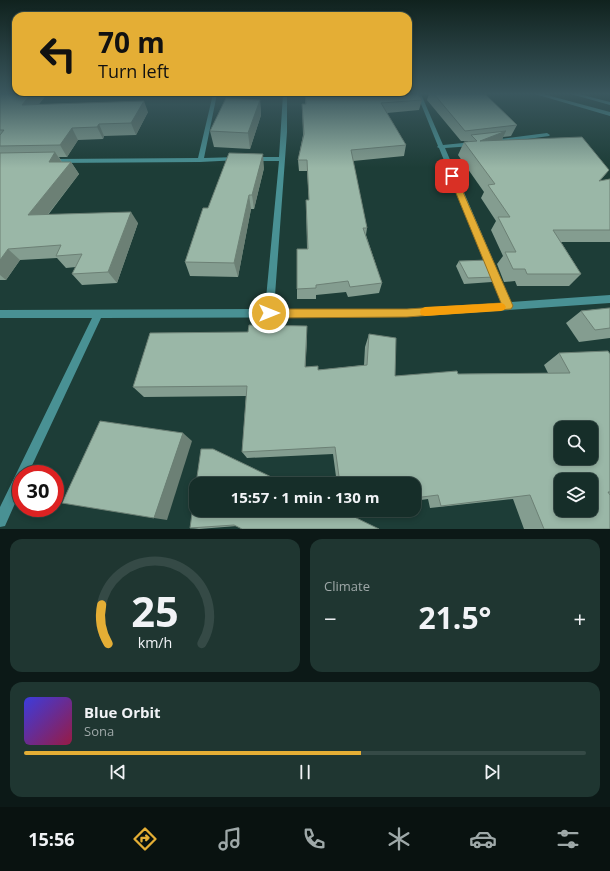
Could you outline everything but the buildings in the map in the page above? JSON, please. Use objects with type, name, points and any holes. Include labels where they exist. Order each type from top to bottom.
[{"type":"street","points":[[200,160],[209,119]]},
{"type":"street","points":[[269,313],[282,159],[283,119]]},
{"type":"street","points":[[429,119],[508,306]]},
{"type":"street","points":[[486,142],[548,135]]},
{"type":"street","points":[[440,147],[478,143]]},
{"type":"street","points":[[46,161],[282,159]]},
{"type":"street","points":[[0,314],[407,313],[610,299]]},
{"type":"street","points":[[26,465],[98,314]]},
{"type":"street","points":[[0,522],[12,496]]},
{"type":"slow traffic","points":[[425,312],[501,307]]},
{"type":"route","points":[[269,313],[407,313],[508,306],[452,176]]}]
